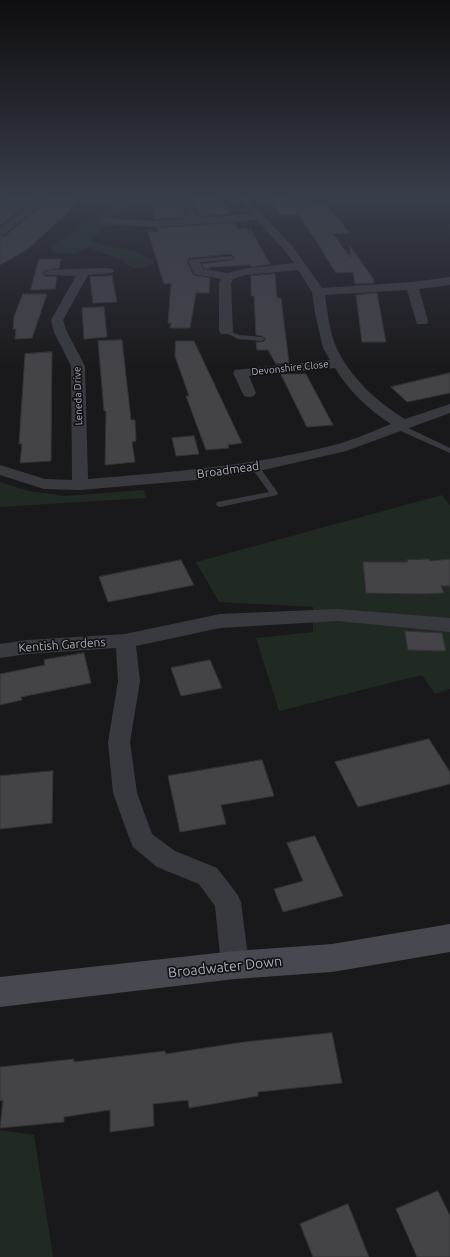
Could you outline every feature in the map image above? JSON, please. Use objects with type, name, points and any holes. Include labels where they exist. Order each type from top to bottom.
[{"type":"street","points":[[292,254],[318,292],[321,313],[330,348],[348,378],[380,410],[401,426]]},
{"type":"street","points":[[194,261],[198,272],[228,277],[243,272],[301,266]]},
{"type":"street","points":[[49,273],[108,271]]},
{"type":"street","name":"Leneda Drive","points":[[80,485],[78,366],[74,356],[58,329],[57,320],[84,272]]},
{"type":"street","points":[[226,331],[225,283],[228,277]]},
{"type":"street","points":[[318,292],[412,286],[450,281]]},
{"type":"street","points":[[412,286],[422,321]]},
{"type":"street","name":"Devonshire Close","points":[[249,393],[240,373],[339,363]]},
{"type":"street","name":"Broadmead","points":[[0,470],[44,484],[80,485],[196,475],[255,467],[340,448],[450,408]]},
{"type":"street","name":"Kentish Gardens","points":[[0,651],[27,647],[124,641],[220,621],[338,615],[450,625]]},
{"type":"street","points":[[124,641],[129,681],[119,742],[125,793],[142,840],[166,860],[208,876],[228,902],[235,965]]},
{"type":"street","name":"Broadwater Down","points":[[0,992],[235,965],[332,958],[450,938]]},
{"type":"lane","points":[[194,261],[231,258]]},
{"type":"lane","points":[[226,331],[238,337],[262,339]]},
{"type":"lane","points":[[401,426],[450,451]]},
{"type":"lane","points":[[220,504],[274,493],[255,467]]},
{"type":"shaded area","points":[[105,254],[140,254],[155,262],[148,267],[132,268],[122,260]]},
{"type":"shaded area","points":[[0,482],[29,491],[65,496],[144,490],[146,498],[0,507]]},
{"type":"shaded area","points":[[442,495],[450,505],[450,689],[435,694],[422,675],[279,711],[256,638],[313,632],[313,607],[219,602],[196,562]]},
{"type":"shaded area","points":[[0,1130],[34,1135],[53,1257],[0,1257]]},
{"type":"building","points":[[0,254],[20,254],[0,265]]},
{"type":"building","points":[[155,254],[264,254],[270,264],[251,267],[251,265],[210,267],[210,269],[204,268],[202,264],[233,260],[235,258],[231,254],[189,258],[187,262],[193,275],[210,278],[209,293],[196,293],[190,328],[170,328],[171,323],[168,323],[171,283],[164,284]]},
{"type":"building","points":[[324,254],[348,254],[351,258],[350,254],[355,254],[373,278],[374,283],[355,284],[353,272],[336,273]]},
{"type":"building","points":[[39,259],[61,259],[59,268],[45,270],[42,273],[45,276],[57,277],[55,289],[31,290]]},
{"type":"building","points":[[275,274],[277,298],[281,298],[289,363],[276,364],[268,350],[257,350],[256,342],[263,342],[266,339],[262,336],[256,335],[254,296],[251,296],[251,276]]},
{"type":"building","points":[[112,276],[117,302],[93,303],[90,277]]},
{"type":"building","points":[[377,293],[386,342],[362,342],[356,295]]},
{"type":"building","points":[[23,294],[47,294],[32,338],[15,339],[16,329],[13,329],[14,317]]},
{"type":"building","points":[[104,307],[107,337],[84,339],[82,308]]},
{"type":"building","points":[[122,340],[131,420],[135,420],[136,441],[132,442],[135,462],[105,465],[106,411],[104,411],[98,341]]},
{"type":"building","points":[[176,341],[194,341],[242,443],[228,445],[229,448],[206,450],[186,396],[189,396],[175,356]]},
{"type":"building","points":[[52,352],[51,461],[20,463],[22,444],[19,444],[25,354]]},
{"type":"building","points":[[450,373],[450,393],[407,402],[391,387]]},
{"type":"building","points":[[281,374],[306,374],[333,425],[307,427]]},
{"type":"building","points":[[194,436],[199,454],[176,456],[172,438]]},
{"type":"building","points":[[429,559],[430,561],[450,559],[450,586],[441,586],[444,593],[366,593],[363,562],[408,562],[407,560]]},
{"type":"building","points":[[181,560],[194,585],[108,602],[99,577]]},
{"type":"building","points":[[405,631],[442,633],[446,651],[408,650]]},
{"type":"building","points":[[84,653],[91,683],[21,697],[22,700],[0,705],[0,674],[45,665],[44,660]]},
{"type":"building","points":[[210,660],[222,688],[181,696],[171,668]]},
{"type":"building","points":[[429,739],[450,772],[450,784],[358,807],[335,762]]},
{"type":"building","points":[[262,760],[274,796],[221,805],[226,824],[180,832],[168,776]]},
{"type":"building","points":[[53,771],[52,823],[0,829],[0,776]]},
{"type":"building","points":[[315,836],[343,896],[283,912],[274,889],[303,881],[287,843]]},
{"type":"building","points":[[332,1033],[342,1083],[258,1092],[258,1096],[189,1108],[188,1100],[153,1104],[154,1126],[110,1132],[110,1110],[64,1117],[64,1122],[0,1128],[3,1100],[0,1101],[0,1067],[74,1059],[74,1062],[165,1051],[166,1054],[244,1042]]},
{"type":"building","points":[[438,1191],[450,1216],[450,1257],[417,1257],[396,1209]]},
{"type":"building","points":[[348,1204],[369,1257],[313,1257],[300,1224]]}]
